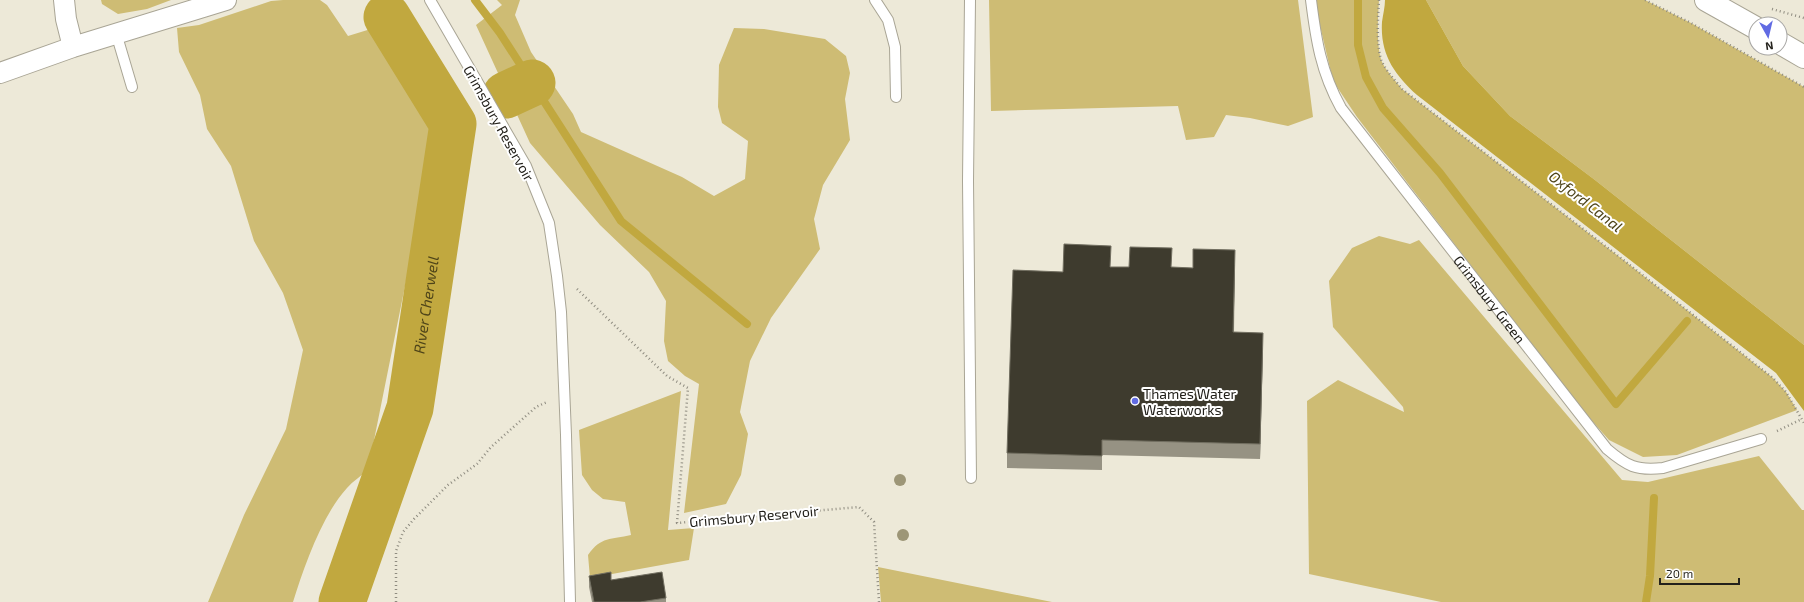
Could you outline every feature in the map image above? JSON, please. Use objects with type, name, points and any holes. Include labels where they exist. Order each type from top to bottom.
[{"type":"highway","points":[[1706,0],[1749,16]]},
{"type":"highway","points":[[1788,48],[1804,57]]},
{"type":"street","points":[[64,0],[66,19],[73,47]]},
{"type":"street","points":[[0,73],[116,33],[226,0]]},
{"type":"lane","name":"Grimsbury Reservoir","points":[[430,0],[526,166],[548,223],[558,283],[564,394],[570,602]]},
{"type":"lane","points":[[875,0],[888,20],[895,47],[896,97]]},
{"type":"lane","points":[[970,0],[968,181],[971,478]]},
{"type":"lane","name":"Grimsbury Green","points":[[1311,0],[1323,68],[1330,87],[1341,108],[1607,449],[1630,466],[1651,470],[1663,468],[1761,439]]},
{"type":"lane","points":[[116,33],[132,87]]},
{"type":"path","points":[[1379,0],[1378,28],[1381,60],[1402,89],[1620,257],[1773,378],[1786,392],[1804,423]]},
{"type":"path","points":[[1645,0],[1712,35],[1804,87]]},
{"type":"path","points":[[1766,16],[1772,9],[1804,18]]},
{"type":"path","name":"Grimsbury Reservoir","points":[[574,286],[668,376],[688,388],[677,523],[859,507],[874,522],[879,602]]},
{"type":"path","points":[[396,602],[396,551],[403,532],[448,485],[477,464],[491,447],[536,407],[564,394]]},
{"type":"path","points":[[1761,439],[1802,420]]},
{"type":"shaded area","points":[[101,0],[171,0],[147,9],[118,14],[102,4]]},
{"type":"shaded area","points":[[320,0],[327,5],[348,36],[374,28],[438,122],[368,470],[347,488],[330,512],[308,558],[293,602],[208,602],[244,515],[286,429],[303,350],[283,293],[254,241],[231,166],[207,129],[200,95],[179,52],[177,28],[199,25],[271,1]]},
{"type":"shaded area","points":[[497,0],[520,0],[515,15],[531,52],[573,114],[581,132],[682,177],[714,196],[745,179],[748,141],[722,123],[718,107],[719,65],[734,28],[764,29],[825,39],[846,56],[850,73],[845,99],[850,140],[823,185],[814,219],[820,249],[771,318],[750,361],[740,412],[748,434],[741,475],[726,504],[684,513],[699,384],[685,376],[668,361],[664,341],[666,301],[649,272],[600,225],[530,143],[476,25],[502,5]]},
{"type":"shaded area","points":[[989,0],[1298,0],[1313,117],[1288,126],[1250,118],[1226,115],[1214,137],[1186,140],[1178,106],[991,111]]},
{"type":"shaded area","points":[[1314,0],[1379,0],[1378,32],[1380,56],[1386,69],[1402,89],[1773,378],[1786,392],[1797,410],[1677,455],[1643,457],[1609,440],[1578,405],[1357,117],[1333,81]]},
{"type":"shaded area","points":[[1426,0],[1645,0],[1691,23],[1804,87],[1804,345],[1595,180],[1510,116],[1463,66]]},
{"type":"shaded area","points":[[1379,236],[1410,244],[1419,240],[1622,480],[1648,482],[1759,456],[1802,510],[1804,510],[1804,602],[1441,602],[1309,574],[1307,401],[1338,380],[1404,412],[1403,407],[1333,327],[1329,281],[1352,248]]},
{"type":"shaded area","points":[[681,391],[668,530],[694,528],[689,560],[590,578],[588,555],[593,549],[597,545],[607,540],[631,535],[625,502],[603,499],[592,490],[582,475],[579,430]]},
{"type":"shaded area","points":[[878,567],[1052,602],[881,602]]},
{"type":"water","name":"Oxford Canal","points":[[1385,0],[1426,0],[1463,66],[1510,116],[1595,180],[1804,345],[1804,411],[1776,373],[1417,95],[1395,71],[1386,54],[1382,33]]},
{"type":"building","name":"Thames Water Waterworks","points":[[1064,244],[1111,246],[1110,267],[1129,267],[1130,247],[1172,248],[1171,267],[1193,268],[1193,249],[1235,250],[1233,332],[1263,333],[1260,444],[1102,440],[1102,456],[1007,453],[1013,270],[1063,272]]},
{"type":"building","points":[[611,572],[611,580],[662,572],[666,598],[640,602],[594,602],[589,576]]},
{"type":"waterway","points":[[475,0],[500,33],[621,221],[747,324]]},
{"type":"waterway","points":[[1358,0],[1358,45],[1366,77],[1383,108],[1440,173],[1616,404],[1687,321]]},
{"type":"waterway","name":"River Cherwell","points":[[342,602],[410,408],[453,124],[387,17]]},
{"type":"waterway","points":[[506,95],[532,83]]},
{"type":"waterway","points":[[1646,602],[1650,576],[1654,498]]},
{"type":"place","name":"Thames Water Waterworks","points":[[1135,401]]}]
